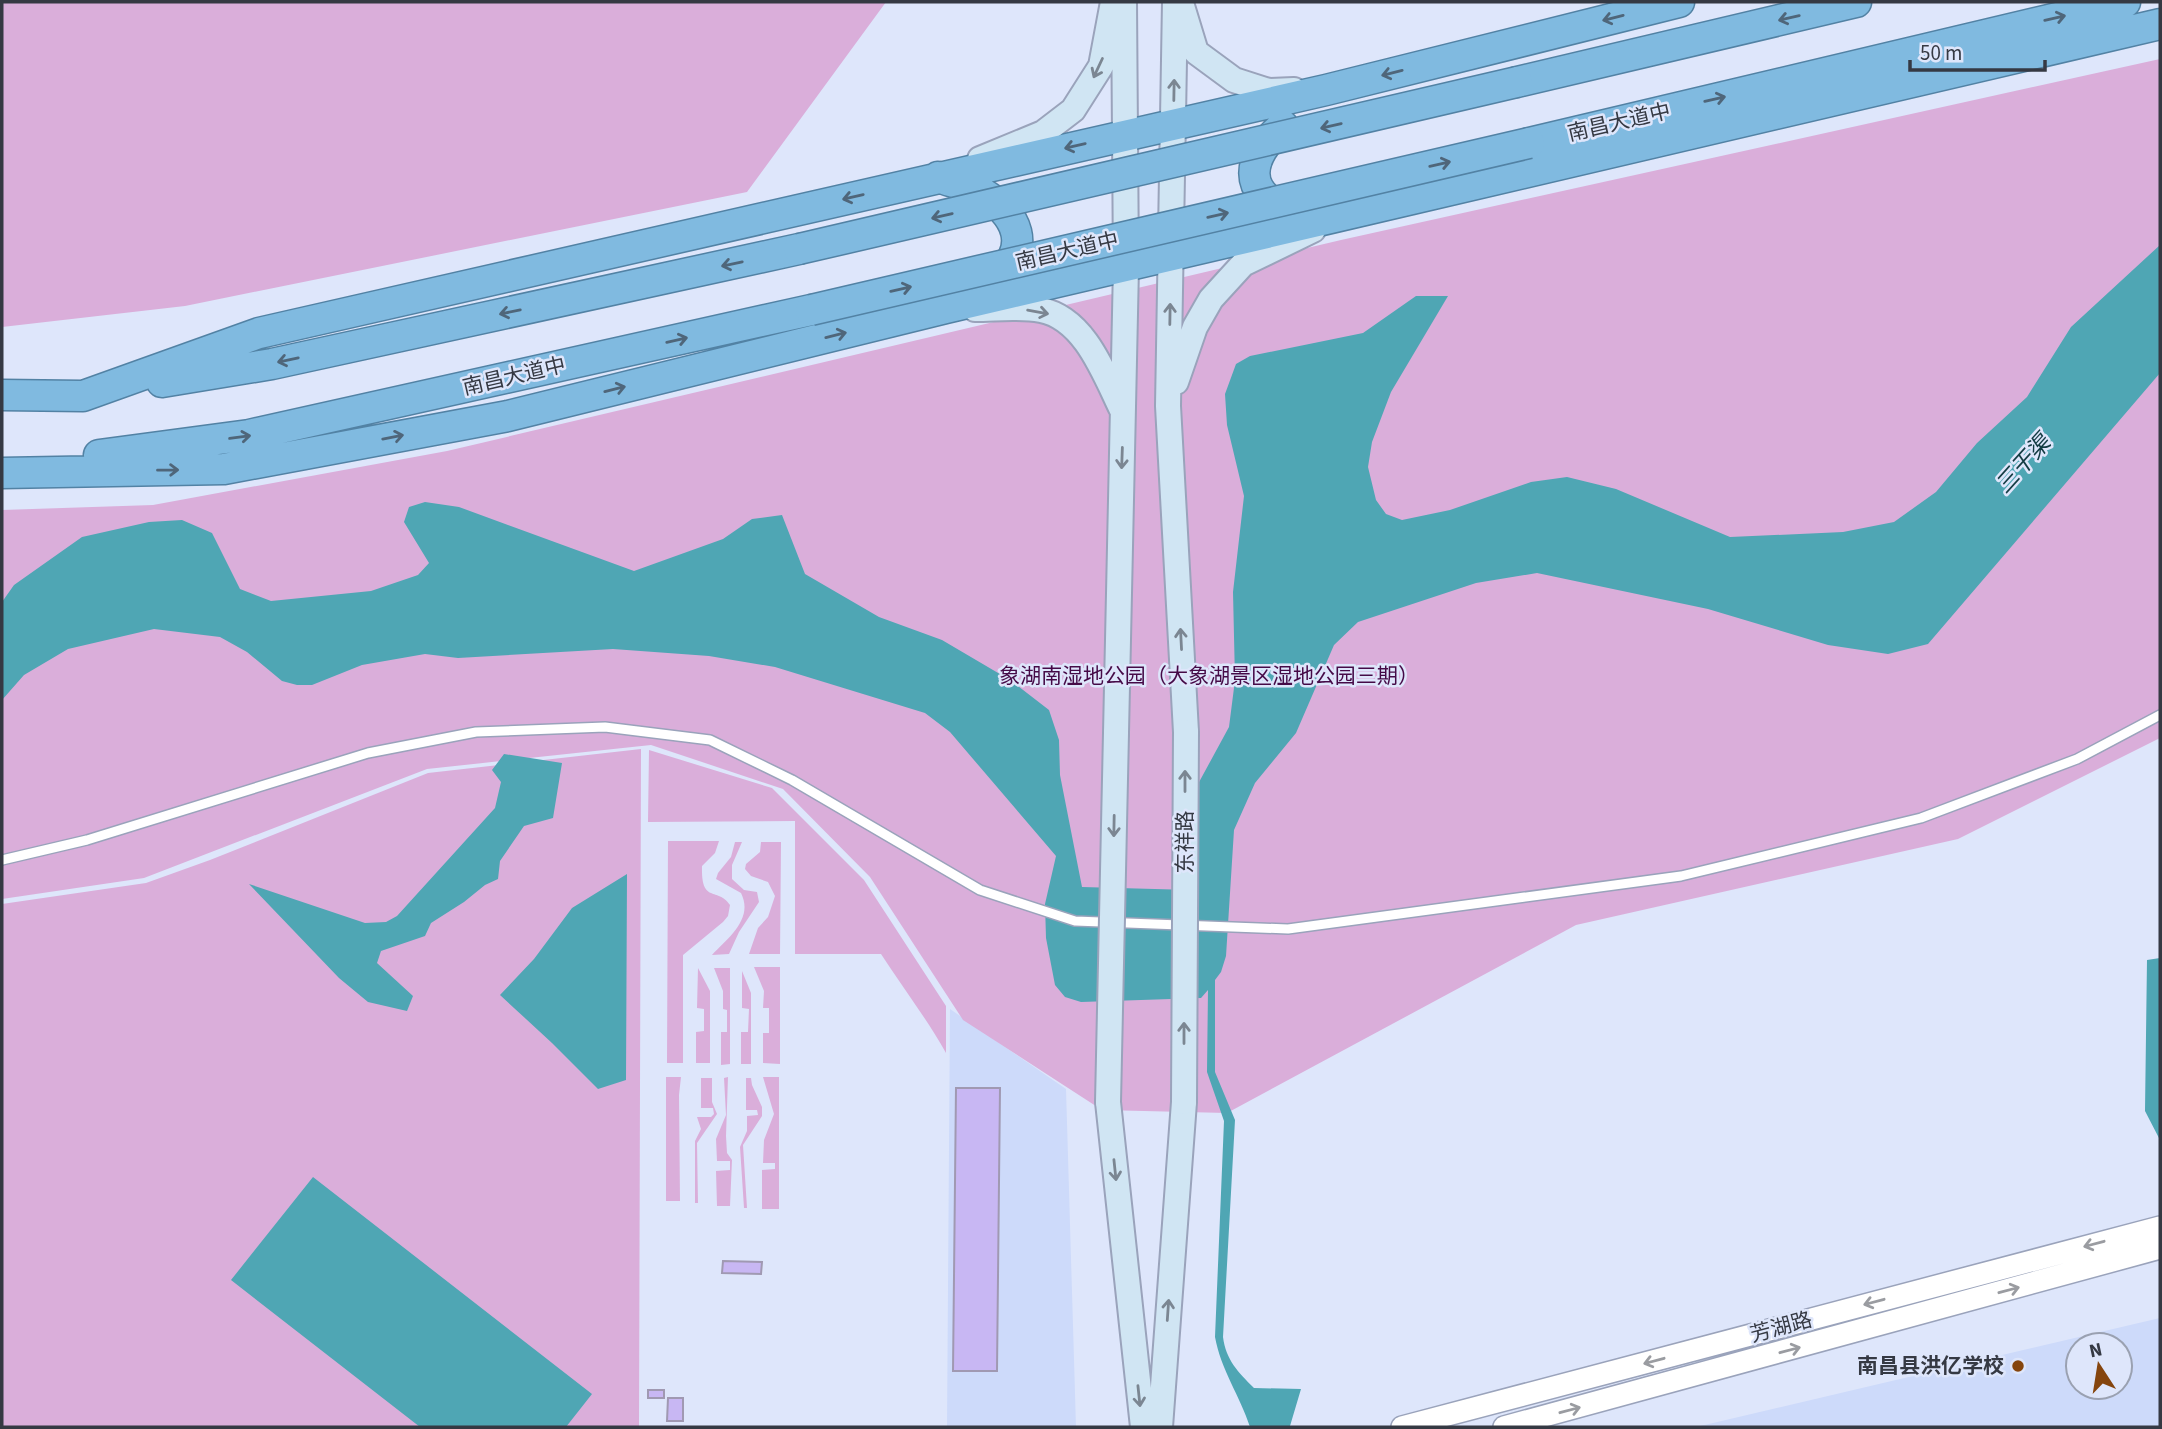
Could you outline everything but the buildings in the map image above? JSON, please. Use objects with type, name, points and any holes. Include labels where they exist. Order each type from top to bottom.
[{"type":"highway","points":[[2,395],[83,396],[259,333],[1326,90],[1679,2]]},
{"type":"highway","points":[[2,404],[83,396],[272,364],[799,249],[1856,2]]},
{"type":"highway","name":"南昌大道中","points":[[2,466],[249,436],[811,310],[2125,2]]},
{"type":"highway","points":[[2,473],[224,469],[508,416],[946,308],[2160,24]]},
{"type":"highway","points":[[1326,90],[1271,136],[1254,165],[1254,183],[1263,195],[1288,210],[1339,218]]},
{"type":"highway","points":[[938,177],[980,192],[1010,216],[1018,232],[1017,253],[1000,273],[946,308]]},
{"type":"main road","points":[[938,177],[1043,133],[1073,110],[1101,66],[1114,2]]},
{"type":"main road","points":[[1124,2],[1126,267],[1108,1102],[1143,1427]]},
{"type":"main road","points":[[1177,2],[1196,51],[1234,80],[1268,91],[1326,90]]},
{"type":"main road","name":"东祥路","points":[[1160,1427],[1184,1101],[1186,732],[1168,406],[1177,2]]},
{"type":"main road","points":[[1168,406],[1195,327],[1211,299],[1243,264],[1339,218]]},
{"type":"main road","points":[[946,308],[1042,310],[1070,324],[1093,351],[1123,414]]},
{"type":"street","name":"芳湖路","points":[[1402,1427],[2160,1227]]},
{"type":"street","name":"芳湖路","points":[[1504,1427],[2160,1248]]},
{"type":"lane","points":[[2,860],[87,841],[369,753],[476,732],[605,727],[709,740],[792,780],[980,890],[1075,921],[1288,929],[1681,876],[1921,818],[2077,759],[2160,715]]},
{"type":"shaded area","points":[[950,1009],[1066,1089],[1076,1427],[947,1427]]},
{"type":"shaded area","name":"南昌县洪亿学校","points":[[2160,1318],[2160,1427],[1696,1427],[2064,1341],[2064,1401],[2134,1401],[2134,1331],[2105,1331]]},
{"type":"green space","points":[[2,2],[886,2],[747,192],[185,306],[2,327]]},
{"type":"green space","name":"象湖南湿地公园（大象湖景区湿地公园三期）","points":[[2160,59],[2160,738],[1958,839],[1576,925],[1227,1113],[1102,1110],[963,1020],[870,877],[783,789],[651,745],[427,769],[144,878],[2,899],[2,510],[153,505],[447,451],[1341,240]]},
{"type":"green space","points":[[641,749],[639,1427],[2,1427],[2,904],[146,883],[428,773]]},
{"type":"green space","points":[[649,750],[772,788],[864,880],[946,1006],[946,1053],[881,954],[795,954],[795,821],[648,822]]},
{"type":"green space","points":[[668,841],[719,841],[715,853],[702,866],[702,878],[707,890],[725,899],[730,905],[728,916],[723,922],[683,955],[683,1063],[667,1063]]},
{"type":"green space","points":[[735,842],[742,842],[732,865],[732,879],[744,890],[757,892],[759,902],[739,932],[729,954],[712,955],[732,935],[742,920],[744,911],[741,893],[716,879],[731,857]]},
{"type":"green space","points":[[761,842],[781,842],[780,954],[749,954],[758,928],[768,917],[775,896],[768,882],[751,876],[745,869],[746,864],[760,852]]},
{"type":"green space","points":[[754,967],[780,967],[780,1064],[763,1063],[763,1033],[769,1033],[769,1008],[763,1008],[764,991]]},
{"type":"green space","points":[[698,968],[710,991],[710,1063],[696,1063],[696,1032],[704,1031],[704,1009],[697,1008]]},
{"type":"green space","points":[[714,968],[730,968],[730,1064],[721,1065],[721,1032],[727,1032],[727,1010],[723,1009],[723,991]]},
{"type":"green space","points":[[742,971],[751,993],[751,1064],[741,1064],[741,1032],[748,1032],[749,1009],[742,1008]]},
{"type":"green space","points":[[666,1077],[681,1077],[680,1201],[666,1201]]},
{"type":"green space","points":[[728,1077],[726,1136],[727,1153],[732,1160],[730,1206],[717,1206],[716,1171],[730,1170],[730,1161],[717,1161],[716,1139],[726,1115],[724,1078]]},
{"type":"green space","points":[[763,1077],[779,1077],[779,1209],[762,1209],[762,1170],[775,1169],[775,1163],[763,1163],[764,1140],[774,1114]]},
{"type":"green space","points":[[701,1078],[712,1078],[712,1102],[717,1114],[697,1143],[698,1203],[695,1203],[695,1141],[701,1129],[697,1117],[711,1117],[714,1114],[713,1108],[701,1108]]},
{"type":"green space","points":[[746,1078],[751,1078],[762,1107],[762,1116],[743,1145],[747,1208],[744,1208],[740,1147],[747,1131],[747,1116],[758,1115],[757,1110],[746,1110]]},
{"type":"water","name":"三干渠","points":[[2160,245],[2160,373],[1928,644],[1888,654],[1828,645],[1708,609],[1537,573],[1476,583],[1358,622],[1334,645],[1296,733],[1255,783],[1234,830],[1226,956],[1221,972],[1215,980],[1215,1072],[1235,1120],[1223,1337],[1230,1359],[1254,1388],[1301,1389],[1288,1427],[1250,1427],[1222,1361],[1215,1337],[1224,1121],[1207,1072],[1208,990],[1201,998],[1081,1002],[1065,997],[1055,985],[1046,938],[1045,904],[1056,856],[950,732],[925,713],[775,667],[709,656],[613,649],[458,658],[425,654],[362,665],[312,685],[297,685],[282,681],[247,652],[220,637],[154,629],[68,649],[24,675],[2,700],[2,602],[14,585],[82,537],[149,522],[182,520],[212,533],[240,589],[271,601],[371,591],[418,575],[429,563],[404,522],[409,507],[425,502],[459,507],[634,571],[723,539],[752,519],[782,515],[805,574],[879,617],[942,640],[1010,680],[1049,710],[1059,740],[1060,775],[1082,887],[1191,890],[1198,784],[1229,727],[1235,680],[1233,592],[1244,496],[1227,425],[1225,394],[1236,364],[1250,356],[1363,333],[1416,296],[1448,296],[1391,392],[1372,442],[1368,467],[1376,500],[1386,514],[1402,520],[1450,510],[1531,482],[1567,477],[1616,489],[1730,537],[1843,532],[1894,522],[1936,492],[1977,443],[2027,397],[2071,327]]},
{"type":"water","points":[[504,754],[562,763],[553,818],[524,826],[500,861],[498,879],[485,885],[431,923],[425,936],[381,951],[377,963],[413,996],[407,1011],[368,1002],[339,978],[249,884],[365,923],[386,922],[397,916],[495,808],[501,782],[492,770]]},
{"type":"water","points":[[627,874],[626,1080],[598,1089],[500,995],[534,959],[572,908]]},
{"type":"water","points":[[2160,958],[2160,1140],[2145,1111],[2147,960]]},
{"type":"water","points":[[313,1177],[592,1394],[566,1427],[420,1427],[231,1280]]},
{"type":"place","name":"南昌县洪亿学校","points":[[2018,1366]]}]
